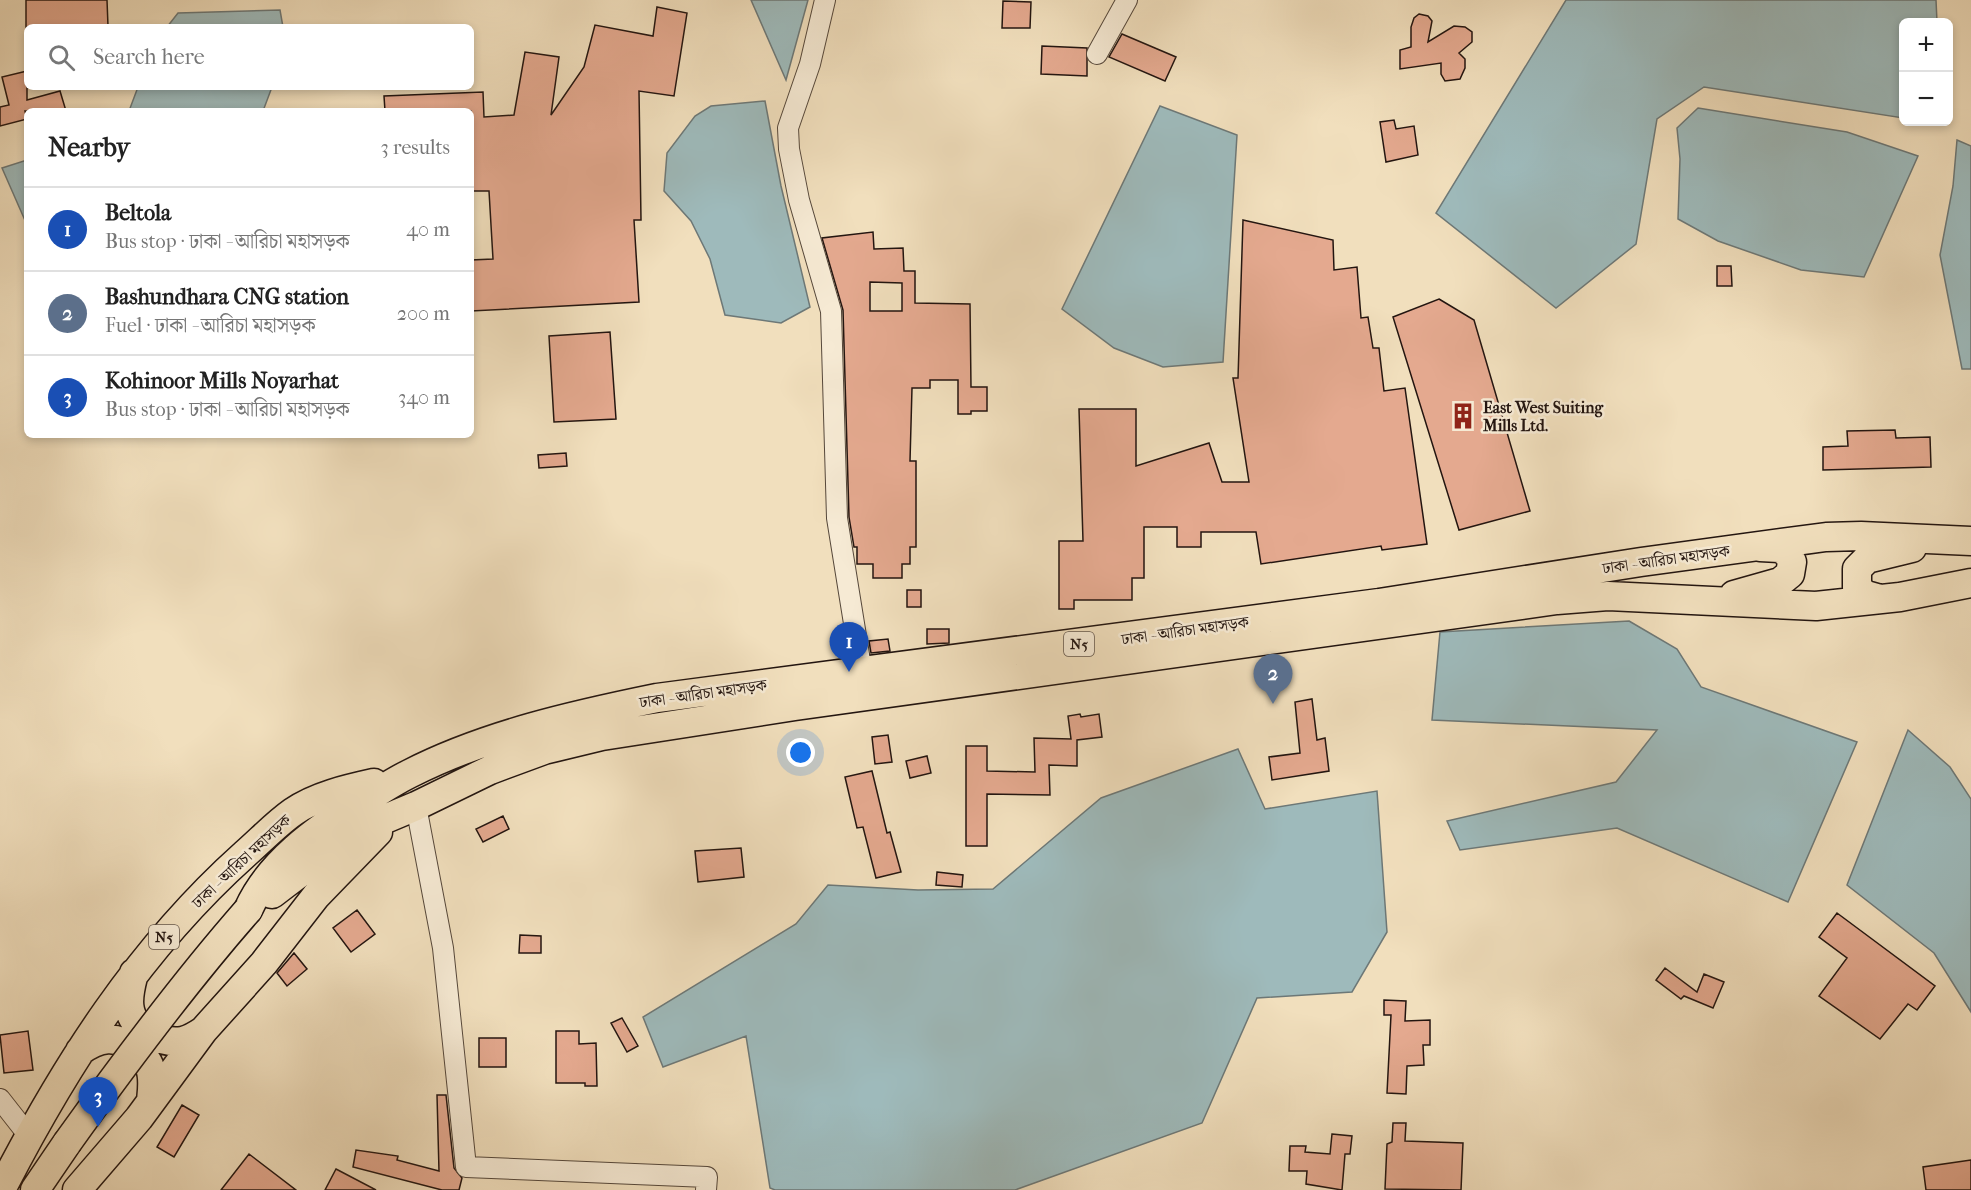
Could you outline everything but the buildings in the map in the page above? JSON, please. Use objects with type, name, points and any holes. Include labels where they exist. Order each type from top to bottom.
[{"type":"highway","name":"ঢাকা - আরিচা মহাসড়ক","points":[[248,910],[265,879],[298,847],[343,813],[408,774],[480,744],[601,710],[657,698],[862,673],[1379,603],[1826,537],[1861,536],[1960,541]]},
{"type":"highway","points":[[1880,599],[1866,595],[1857,588],[1857,569],[1867,559],[1960,541]]},
{"type":"highway","points":[[1703,602],[1780,582],[1790,574],[1792,562],[1788,553],[1779,548],[1758,546]]},
{"type":"highway","name":"N5","points":[[36,1190],[141,1040],[190,977],[248,910],[352,833],[409,809],[490,770],[544,750],[602,736],[695,721],[1557,600],[1608,596],[1816,606],[1880,599],[1971,583]]},
{"type":"highway","name":"ঢাকা - আরিচা মহাসড়ক","points":[[1,1190],[29,1136],[80,1051],[134,972],[212,884],[293,812],[352,788],[408,774]]},
{"type":"highway","points":[[77,1190],[151,1101],[203,1031],[264,963],[331,880],[382,828],[409,809]]},
{"type":"highway","points":[[134,972],[129,989],[129,1009],[134,1020],[160,1039],[172,1042],[185,1041],[203,1031]]},
{"type":"highway","points":[[80,1051],[104,1038],[116,1038],[132,1047],[150,1066],[153,1081],[151,1101]]},
{"type":"street","points":[[825,0],[810,64],[788,128],[789,149],[799,200],[831,311],[837,518],[862,673]]},
{"type":"street","points":[[1097,54],[1127,0]]},
{"type":"street","points":[[409,809],[443,948],[466,1167],[707,1177],[706,1190]]},
{"type":"street","points":[[0,1099],[29,1136]]},
{"type":"water","points":[[751,0],[808,0],[786,80]]},
{"type":"water","points":[[1566,0],[1936,0],[1937,18],[1899,18],[1899,117],[1704,87],[1657,119],[1636,244],[1556,308],[1436,213]]},
{"type":"water","points":[[280,10],[282,24],[169,24],[178,13]]},
{"type":"water","points":[[137,90],[271,90],[264,108],[130,108]]},
{"type":"water","points":[[765,101],[781,186],[810,307],[781,323],[725,315],[710,259],[691,221],[664,191],[667,153],[695,116],[711,106]]},
{"type":"water","points":[[1160,106],[1237,135],[1223,362],[1163,367],[1114,348],[1062,309]]},
{"type":"water","points":[[1698,108],[1847,132],[1918,156],[1864,277],[1801,270],[1718,241],[1678,219],[1680,159],[1677,128]]},
{"type":"water","points":[[1957,140],[1971,146],[1971,369],[1962,369],[1940,255],[1953,186]]},
{"type":"water","points":[[24,161],[24,218],[2,168]]},
{"type":"water","points":[[1629,621],[1677,649],[1701,687],[1857,742],[1788,902],[1617,828],[1460,850],[1447,821],[1616,782],[1657,730],[1432,720],[1440,632]]},
{"type":"water","points":[[1908,730],[1950,767],[1971,799],[1971,1012],[1934,953],[1847,885]]},
{"type":"water","points":[[1238,749],[1265,809],[1377,791],[1387,932],[1352,992],[1257,998],[1202,1123],[1015,1190],[775,1190],[770,1188],[746,1036],[663,1067],[643,1017],[796,924],[828,885],[918,890],[993,889],[1101,798]]},
{"type":"place","name":"East West Suiting Mills Ltd.","points":[[1463,416]]},
{"type":"place","name":"Beltola","points":[[849,672]]},
{"type":"place","name":"Bashundhara CNG station","points":[[1273,704]]},
{"type":"place","name":"Kohinoor Mills Noyarhat","points":[[98,1127]]}]
